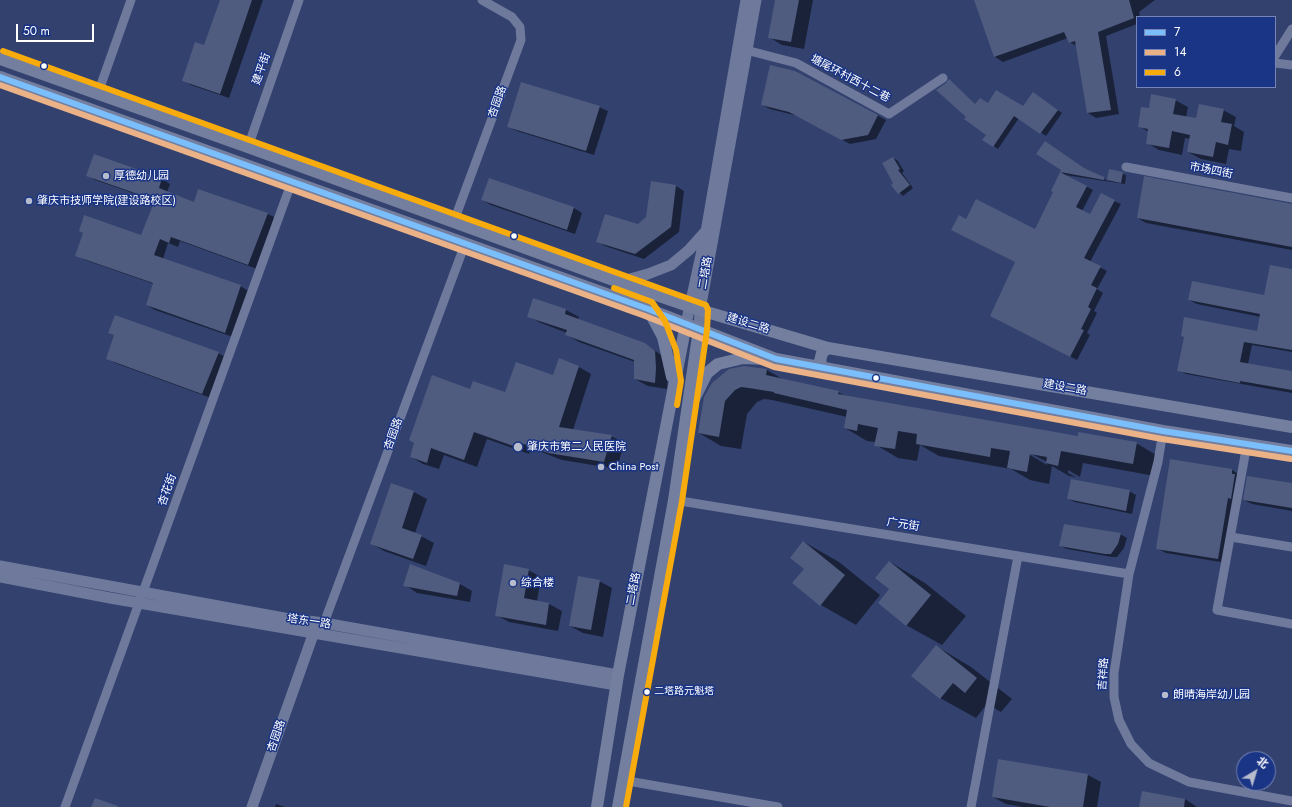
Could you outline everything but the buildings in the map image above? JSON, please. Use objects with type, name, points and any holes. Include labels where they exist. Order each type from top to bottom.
[{"type":"main road","name":"建设二路","points":[[0,59],[454,221],[619,282],[694,308],[828,348],[1292,427]]},
{"type":"main road","name":"建设二路","points":[[0,77],[648,309],[776,359],[1163,431],[1292,451]]},
{"type":"main road","points":[[648,309],[663,337],[674,382]]},
{"type":"main road","name":"二塔路","points":[[597,807],[617,680],[686,324]]},
{"type":"main road","name":"二塔路","points":[[618,807],[674,500],[699,329]]},
{"type":"main road","points":[[822,367],[820,361],[822,353],[828,348]]},
{"type":"main road","points":[[687,411],[707,373],[718,364],[743,358],[776,359]]},
{"type":"street","points":[[98,93],[131,0]]},
{"type":"street","name":"建平街","points":[[248,147],[299,0]]},
{"type":"street","name":"杏园路","points":[[454,221],[521,40],[520,27],[512,17],[482,0]]},
{"type":"street","name":"二塔路","points":[[694,308],[742,49],[746,0]]},
{"type":"street","name":"二塔路","points":[[699,329],[694,308],[706,232],[742,49],[756,0]]},
{"type":"street","points":[[1276,54],[1292,29]]},
{"type":"street","name":"塘尾环村西十二巷","points":[[742,49],[796,63],[889,114],[943,78]]},
{"type":"street","points":[[1276,63],[1292,66]]},
{"type":"street","name":"市场四街","points":[[1126,167],[1292,198]]},
{"type":"street","name":"杏花街","points":[[65,807],[292,181]]},
{"type":"street","points":[[619,282],[648,274],[671,265],[689,250],[706,232]]},
{"type":"street","name":"杏园路","points":[[252,807],[465,244]]},
{"type":"street","points":[[686,324],[694,308]]},
{"type":"street","name":"吉祥路","points":[[1163,431],[1158,462],[1128,574],[1114,673],[1114,697],[1118,720],[1131,744],[1149,764],[1189,782],[1292,801]]},
{"type":"street","points":[[1247,444],[1217,610],[1292,624]]},
{"type":"street","name":"广元街","points":[[674,500],[1128,574]]},
{"type":"street","points":[[1231,537],[1292,547]]},
{"type":"street","points":[[971,807],[1018,556]]},
{"type":"street","name":"塔东一路","points":[[0,566],[142,598]]},
{"type":"street","name":"塔东一路","points":[[0,577],[284,618],[319,630],[617,680]]},
{"type":"street","name":"杏园路","points":[[260,807],[319,630]]},
{"type":"street","points":[[622,780],[778,807]]},
{"type":"transit line","name":"6","points":[[3,51],[706,305],[708,310],[707,330],[682,501],[626,807]]},
{"type":"transit line","name":"7","points":[[0,77],[648,309],[776,359],[1163,431],[1292,451]]},
{"type":"transit line","name":"14","points":[[0,85],[645,316],[774,367],[1162,439],[1291,459]]},
{"type":"transit line","name":"6","points":[[614,288],[652,302],[665,321],[676,350],[681,381],[677,405]]},
{"type":"place","name":"厚德幼儿园","points":[[106,176]]},
{"type":"place","name":"肇庆市技师学院(建设路校区)","points":[[29,201]]},
{"type":"place","name":"肇庆市第二人民医院","points":[[518,447]]},
{"type":"place","name":"China Post","points":[[601,467]]},
{"type":"place","name":"综合楼","points":[[513,583]]},
{"type":"place","name":"二塔路元魁塔","points":[[647,692]]},
{"type":"place","name":"朗晴海岸幼儿园","points":[[1165,695]]}]
